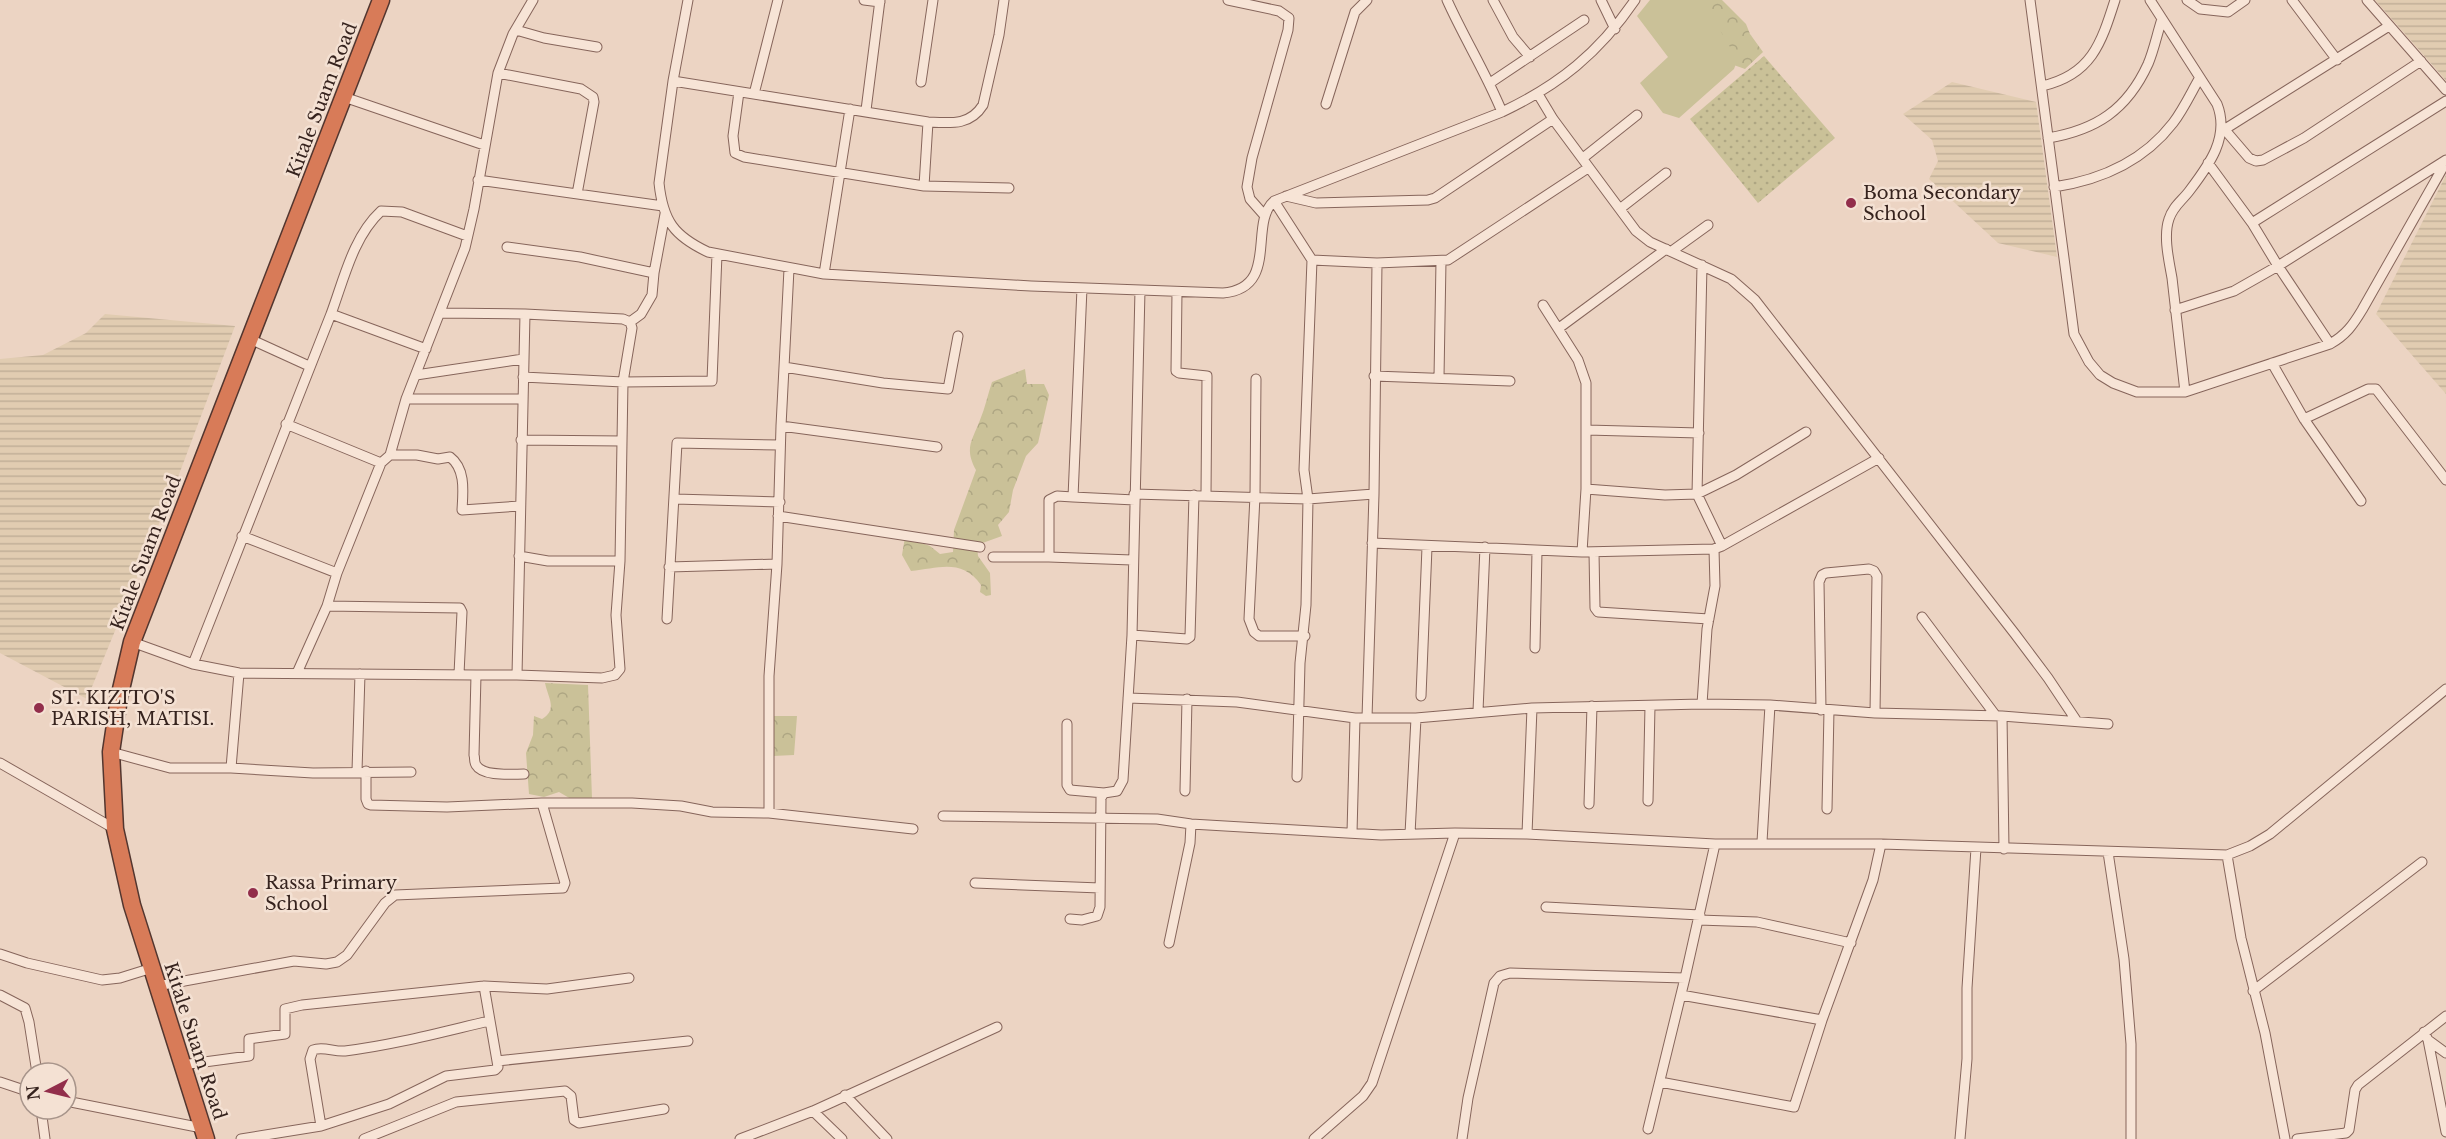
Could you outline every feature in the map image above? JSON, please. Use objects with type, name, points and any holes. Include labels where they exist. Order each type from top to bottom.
[{"type":"highway","name":"Kitale Suam Road","points":[[204,1133],[130,895],[115,829],[111,752],[119,698],[132,642],[381,0]]},
{"type":"street","points":[[297,673],[327,606],[337,573],[381,463],[390,455],[406,399],[456,275],[467,236],[498,73],[516,30],[533,0]]},
{"type":"street","points":[[688,0],[673,81],[659,183],[669,222],[680,236],[691,244],[717,254],[824,274],[1178,292],[1236,292],[1247,286],[1260,256],[1265,216],[1274,201],[1502,112],[1538,94],[1566,76],[1597,49],[1616,29],[1635,0]]},
{"type":"street","points":[[754,94],[778,0]]},
{"type":"street","points":[[864,0],[880,1],[866,110]]},
{"type":"street","points":[[921,82],[933,0]]},
{"type":"street","points":[[673,81],[866,110],[928,122],[966,121],[978,113],[983,105],[1004,0]]},
{"type":"street","points":[[1228,0],[1279,11],[1289,18],[1288,30],[1252,158],[1247,187],[1250,199],[1265,216]]},
{"type":"street","points":[[1326,104],[1355,12],[1367,0]]},
{"type":"street","points":[[1447,0],[1464,38],[1490,83],[1502,112]]},
{"type":"street","points":[[1493,0],[1513,37],[1530,57]]},
{"type":"street","points":[[1601,0],[1616,29]]},
{"type":"street","points":[[2030,0],[2074,334],[2089,362],[2100,375],[2113,383],[2137,392],[2185,392],[2330,344],[2342,337],[2352,327],[2446,161]]},
{"type":"street","points":[[2042,86],[2063,81],[2080,70],[2096,50],[2107,27],[2115,0]]},
{"type":"street","points":[[2164,0],[2152,4],[2217,104],[2224,130],[2218,147],[2189,192],[2174,207],[2168,222],[2168,249],[2185,392]]},
{"type":"street","points":[[2187,0],[2200,9],[2228,12],[2246,0]]},
{"type":"street","points":[[2292,0],[2337,60]]},
{"type":"street","points":[[2367,0],[2446,90]]},
{"type":"street","points":[[2048,138],[2097,124],[2116,110],[2130,94],[2148,64],[2162,19]]},
{"type":"street","points":[[1490,83],[1584,20]]},
{"type":"street","points":[[2224,130],[2389,26]]},
{"type":"street","points":[[516,30],[544,38],[597,47]]},
{"type":"street","points":[[2224,130],[2249,158],[2256,161],[2263,160],[2304,138],[2421,62]]},
{"type":"street","points":[[498,73],[581,89],[593,97],[577,194]]},
{"type":"street","points":[[2054,187],[2080,183],[2107,175],[2127,165],[2149,149],[2173,123],[2199,79]]},
{"type":"street","points":[[739,92],[733,136],[735,153],[744,157],[924,186],[1009,188]]},
{"type":"street","points":[[1538,94],[1588,168],[1621,208],[1636,231],[1650,242],[1731,279],[1755,300],[1880,458],[2048,678],[2076,720]]},
{"type":"street","points":[[344,97],[484,145]]},
{"type":"street","points":[[2252,223],[2446,101]]},
{"type":"street","points":[[824,274],[850,109]]},
{"type":"street","points":[[1583,158],[1637,116]]},
{"type":"street","points":[[1286,196],[1316,203],[1436,198],[1553,119]]},
{"type":"street","points":[[924,186],[928,122]]},
{"type":"street","points":[[2175,310],[2234,291],[2446,161]]},
{"type":"street","points":[[2208,163],[2252,223],[2330,344]]},
{"type":"street","points":[[1312,260],[1377,263],[1441,261],[1455,257],[1588,168]]},
{"type":"street","points":[[1621,208],[1666,173]]},
{"type":"street","points":[[478,180],[664,209]]},
{"type":"street","points":[[1274,201],[1312,260],[1304,471],[1308,499],[1305,636],[1301,649],[1297,777]]},
{"type":"street","points":[[630,322],[647,306],[652,295],[654,273],[663,233],[664,209]]},
{"type":"street","points":[[193,664],[354,252],[366,227],[381,211],[402,212],[467,236]]},
{"type":"street","points":[[1558,328],[1708,225]]},
{"type":"street","points":[[507,247],[580,257],[654,273]]},
{"type":"street","points":[[523,377],[623,382],[712,380],[717,254]]},
{"type":"street","points":[[1439,377],[1441,261]]},
{"type":"street","points":[[1367,718],[1374,494],[1377,263]]},
{"type":"street","points":[[1702,265],[1697,494],[1718,548],[1702,704]]},
{"type":"street","points":[[769,813],[769,676],[777,564],[780,445],[789,268]]},
{"type":"street","points":[[1073,497],[1082,288]]},
{"type":"street","points":[[1067,724],[1067,785],[1070,790],[1104,793],[1117,791],[1123,780],[1132,635],[1140,290]]},
{"type":"street","points":[[1178,292],[1176,371],[1207,376],[1206,494]]},
{"type":"street","points":[[1543,305],[1584,370],[1587,430],[1582,552]]},
{"type":"street","points":[[132,642],[193,664],[239,673],[459,674],[602,678],[615,675],[620,669],[616,615],[620,561],[623,382],[632,328],[630,322],[623,319],[525,314],[440,313]]},
{"type":"street","points":[[331,314],[426,349]]},
{"type":"street","points":[[517,675],[525,314]]},
{"type":"street","points":[[784,367],[883,383],[948,390],[958,336]]},
{"type":"street","points":[[250,339],[309,366]]},
{"type":"street","points":[[416,375],[523,359]]},
{"type":"street","points":[[2271,363],[2304,419],[2361,501]]},
{"type":"street","points":[[1374,376],[1510,381]]},
{"type":"street","points":[[1256,380],[1255,496],[1249,619],[1251,627],[1259,636],[1305,636]]},
{"type":"street","points":[[2304,419],[2368,389],[2376,389],[2446,480]]},
{"type":"street","points":[[406,399],[522,399]]},
{"type":"street","points":[[286,424],[381,463]]},
{"type":"street","points":[[781,426],[937,447]]},
{"type":"street","points":[[1587,430],[1699,433]]},
{"type":"street","points":[[1586,489],[1665,495],[1697,494],[1736,475],[1806,432]]},
{"type":"street","points":[[521,440],[622,441]]},
{"type":"street","points":[[667,619],[676,448],[680,441],[780,445]]},
{"type":"street","points":[[390,455],[417,454],[438,459],[450,457],[458,463],[461,471],[462,510],[520,506]]},
{"type":"street","points":[[1372,543],[1582,552],[1718,548],[1880,458]]},
{"type":"street","points":[[1049,556],[1050,500],[1057,496],[1134,497],[1206,494],[1308,499],[1374,494]]},
{"type":"street","points":[[1132,635],[1187,639],[1190,637],[1194,495]]},
{"type":"street","points":[[675,499],[780,502]]},
{"type":"street","points":[[778,516],[980,547]]},
{"type":"street","points":[[242,536],[337,573]]},
{"type":"street","points":[[1421,696],[1427,547]]},
{"type":"street","points":[[1478,711],[1485,547]]},
{"type":"street","points":[[1535,648],[1537,551]]},
{"type":"street","points":[[1594,552],[1595,608],[1598,612],[1709,619]]},
{"type":"street","points":[[519,556],[548,561],[620,561]]},
{"type":"street","points":[[993,557],[1049,556],[1132,560]]},
{"type":"street","points":[[669,567],[777,564]]},
{"type":"street","points":[[1827,809],[1825,710],[1818,582],[1826,573],[1869,569],[1877,576],[1875,713]]},
{"type":"street","points":[[327,606],[460,609],[462,612],[459,674]]},
{"type":"street","points":[[1922,617],[1999,716],[2004,849]]},
{"type":"street","points":[[231,768],[239,673]]},
{"type":"street","points":[[360,674],[362,771],[368,804],[447,807],[542,803],[632,803],[681,806],[712,812],[769,813],[913,829]]},
{"type":"street","points":[[476,675],[474,755],[476,765],[491,773],[524,774]]},
{"type":"street","points":[[943,816],[1157,819],[1191,824],[1352,833],[1527,834],[1715,844],[1761,842],[1881,844],[2227,855],[2250,846],[2270,834],[2446,689]]},
{"type":"street","points":[[1128,698],[1237,702],[1355,718],[1416,718],[1532,708],[1702,704],[1770,705],[1875,713],[1999,716],[2108,724]]},
{"type":"street","points":[[1185,791],[1186,699]]},
{"type":"street","points":[[1761,842],[1770,705]]},
{"type":"street","points":[[1589,804],[1592,706]]},
{"type":"street","points":[[1648,801],[1650,706]]},
{"type":"street","points":[[1527,834],[1532,708]]},
{"type":"street","points":[[1352,833],[1355,718]]},
{"type":"street","points":[[1410,834],[1416,718]]},
{"type":"street","points":[[111,752],[170,768],[231,768],[313,773],[411,772]]},
{"type":"street","points":[[0,763],[115,829]]},
{"type":"street","points":[[1070,919],[1082,920],[1097,916],[1100,907],[1101,798],[1104,793]]},
{"type":"street","points":[[157,986],[294,961],[326,964],[337,962],[347,955],[385,903],[395,895],[563,888],[565,884],[542,803]]},
{"type":"street","points":[[1169,943],[1190,843],[1191,824]]},
{"type":"street","points":[[1314,1139],[1364,1096],[1372,1083],[1455,833]]},
{"type":"street","points":[[1648,1129],[1715,844]]},
{"type":"street","points":[[1660,1082],[1793,1107],[1795,1105],[1822,1020],[1873,880],[1881,844]]},
{"type":"street","points":[[1960,1139],[1967,1059],[1967,988],[1976,848]]},
{"type":"street","points":[[2108,852],[2124,959],[2130,1033],[2131,1139]]},
{"type":"street","points":[[2227,855],[2241,938],[2265,1033],[2285,1139]]},
{"type":"street","points":[[2253,991],[2422,862]]},
{"type":"street","points":[[975,883],[1100,888]]},
{"type":"street","points":[[1546,907],[1757,922],[1851,943]]},
{"type":"street","points":[[0,954],[27,963],[102,980],[120,978],[152,968]]},
{"type":"street","points":[[1462,1139],[1468,1098],[1494,983],[1500,976],[1510,973],[1685,978]]},
{"type":"street","points":[[182,1065],[249,1056],[251,1053],[249,1039],[286,1033],[285,1012],[287,1008],[382,995],[484,986],[547,989],[628,978]]},
{"type":"street","points":[[241,1139],[321,1126],[389,1104],[446,1076],[495,1070],[498,1067],[484,986]]},
{"type":"street","points":[[0,995],[21,1004],[28,1014],[35,1061]]},
{"type":"street","points":[[1681,995],[1822,1020]]},
{"type":"street","points":[[2297,1139],[2346,1133],[2349,1130],[2355,1090],[2358,1085],[2426,1036],[2446,1016]]},
{"type":"street","points":[[321,1126],[310,1059],[313,1050],[318,1048],[343,1052],[428,1036],[489,1021]]},
{"type":"street","points":[[740,1139],[813,1111],[997,1027]]},
{"type":"street","points":[[2426,1036],[2446,1053]]},
{"type":"street","points":[[2426,1036],[2446,1132]]},
{"type":"street","points":[[497,1061],[688,1041]]},
{"type":"street","points":[[0,1082],[18,1088]]},
{"type":"street","points":[[364,1139],[456,1102],[508,1096],[565,1091],[571,1096],[574,1120],[579,1123],[664,1109]]},
{"type":"street","points":[[845,1095],[886,1139]]},
{"type":"street","points":[[78,1104],[204,1133]]},
{"type":"street","points":[[813,1111],[842,1139]]},
{"type":"street","points":[[43,1121],[45,1139]]},
{"type":"shaded area","points":[[2375,0],[2446,0],[2446,81],[2443,77]]},
{"type":"shaded area","points":[[1952,82],[2036,102],[2057,257],[1998,243],[1929,179],[1938,161],[1932,140],[1903,114]]},
{"type":"shaded area","points":[[2446,175],[2446,394],[2376,314]]},
{"type":"shaded area","points":[[105,314],[235,326],[175,485],[87,699],[0,653],[0,359],[43,355],[86,333]]},
{"type":"green space","points":[[1650,0],[1704,0],[1740,53],[1734,69],[1679,118],[1663,113],[1640,83],[1668,57],[1637,16]]},
{"type":"green space","points":[[1702,0],[1722,0],[1746,24],[1763,52],[1745,69],[1731,64],[1730,47]]},
{"type":"green space","points":[[1764,56],[1835,138],[1758,203],[1690,119]]},
{"type":"green space","points":[[1025,369],[1027,384],[1044,384],[1049,395],[1038,443],[1026,456],[1013,490],[1009,512],[998,525],[1002,536],[977,545],[978,556],[990,573],[991,595],[986,596],[980,592],[981,585],[974,577],[958,568],[940,567],[911,571],[902,555],[905,537],[930,546],[940,554],[953,552],[954,530],[976,470],[970,456],[970,445],[992,382]]},
{"type":"green space","points":[[545,683],[588,685],[592,798],[571,799],[559,792],[544,797],[529,794],[526,753],[533,735],[534,716],[542,719],[551,707]]},
{"type":"green space","points":[[773,716],[797,716],[794,755],[773,756]]},
{"type":"place","name":"Boma Secondary School","points":[[1851,203]]},
{"type":"place","name":"ST. KIZITO'S PARISH, MATISI.","points":[[39,708]]},
{"type":"place","name":"Rassa Primary School","points":[[253,893]]}]
